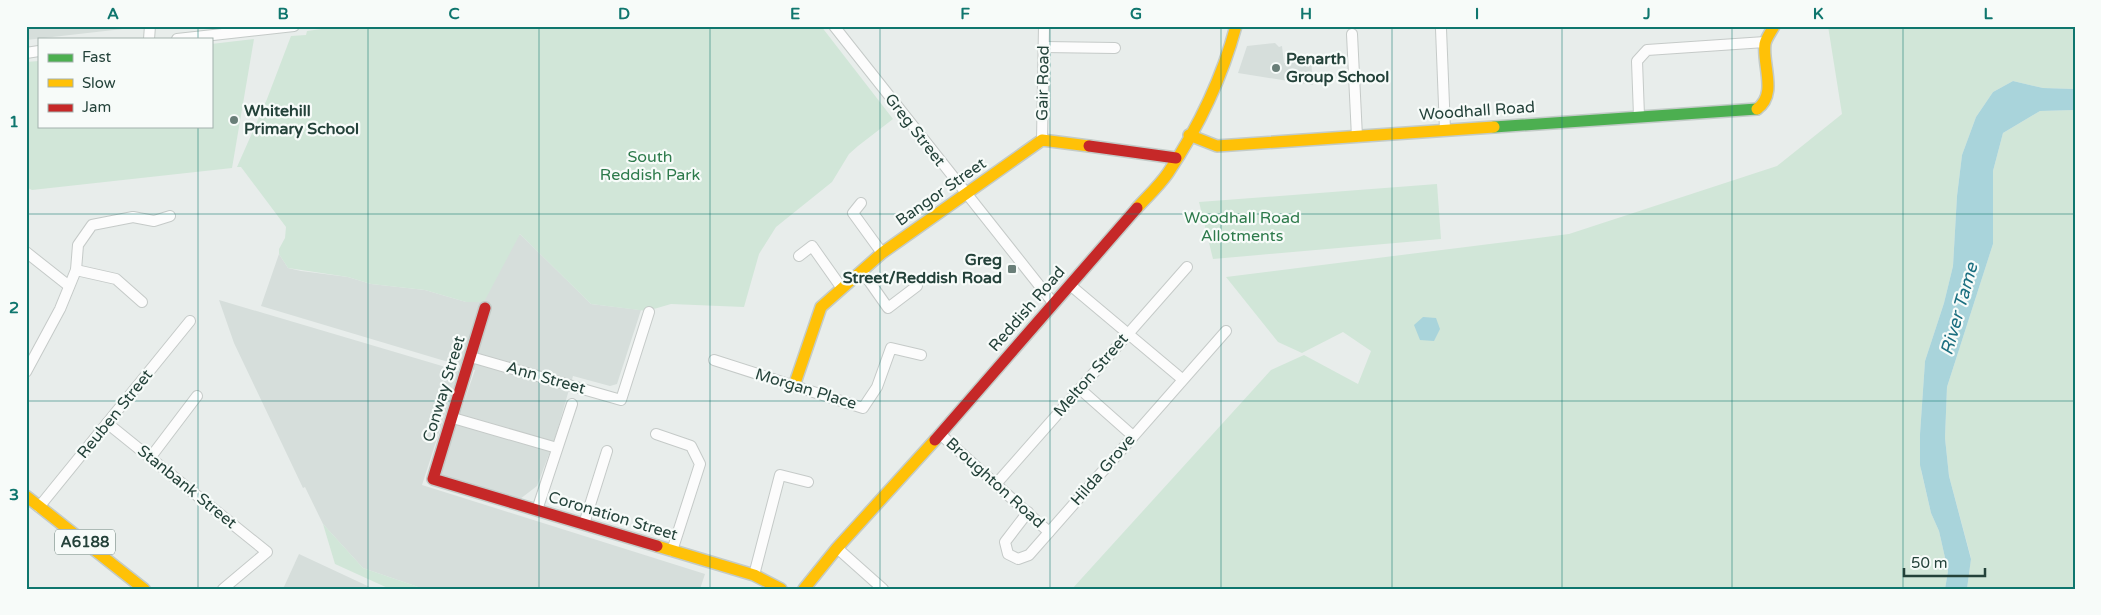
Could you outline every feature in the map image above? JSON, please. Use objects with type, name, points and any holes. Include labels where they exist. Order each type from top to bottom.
[{"type":"street","points":[[185,38],[294,26]]},
{"type":"street","name":"Greg Street","points":[[834,26],[1054,304]]},
{"type":"street","name":"Gair Road","points":[[1042,140],[1044,26]]},
{"type":"street","name":"Reddish Road","points":[[804,589],[837,548],[940,434],[1167,174],[1210,97],[1227,59],[1236,26]]},
{"type":"street","points":[[1639,116],[1637,61],[1647,50],[1765,42],[1774,26]]},
{"type":"street","points":[[1441,29],[1445,130]]},
{"type":"street","points":[[1352,34],[1357,137]]},
{"type":"street","name":"Woodhall Road","points":[[1190,135],[1217,146],[1758,109],[1766,102],[1768,91],[1765,42]]},
{"type":"street","points":[[1044,47],[1115,48]]},
{"type":"street","points":[[1042,140],[1176,158]]},
{"type":"street","name":"Bangor Street","points":[[794,386],[821,307],[841,287],[882,253],[1042,140]]},
{"type":"street","points":[[861,204],[853,213],[882,253]]},
{"type":"street","points":[[27,370],[60,310],[76,270],[78,245],[92,225],[133,217],[154,221],[170,216]]},
{"type":"street","points":[[799,256],[812,246],[841,287]]},
{"type":"street","points":[[26,252],[69,286]]},
{"type":"street","name":"Melton Street","points":[[996,484],[1187,267]]},
{"type":"street","points":[[76,270],[116,279],[142,302]]},
{"type":"street","points":[[862,271],[888,308],[917,286]]},
{"type":"street","points":[[1070,285],[1182,379]]},
{"type":"street","name":"Conway Street","points":[[433,478],[453,418],[485,308]]},
{"type":"street","name":"Ann Street","points":[[471,357],[621,400],[650,312]]},
{"type":"street","name":"Reuben Street","points":[[39,507],[190,321]]},
{"type":"street","name":"Hilda Grove","points":[[1028,512],[1005,542],[1008,554],[1018,558],[1029,555],[1226,331]]},
{"type":"street","name":"Morgan Place","points":[[714,360],[863,408],[877,388],[891,348],[920,355]]},
{"type":"street","points":[[1080,389],[1133,436]]},
{"type":"street","points":[[150,458],[197,396]]},
{"type":"street","points":[[537,510],[572,404]]},
{"type":"street","points":[[453,418],[557,448]]},
{"type":"street","name":"Stanbank Street","points":[[107,423],[267,552],[223,589]]},
{"type":"street","points":[[656,434],[692,446],[700,464],[672,551]]},
{"type":"street","name":"Broughton Road","points":[[940,434],[1050,532]]},
{"type":"street","points":[[584,524],[607,451]]},
{"type":"street","points":[[754,576],[780,474],[808,482]]},
{"type":"street","name":"Coronation Street","points":[[433,478],[754,576],[781,589]]},
{"type":"street","name":"A6188","points":[[26,496],[144,589]]},
{"type":"street","points":[[837,548],[883,589]]},
{"type":"shaded area","points":[[26,26],[149,26],[38,38],[26,40]]},
{"type":"shaded area","name":"Penarth Group School","points":[[1275,43],[1279,47],[1282,46],[1284,63],[1311,59],[1313,85],[1238,73],[1247,46]]},
{"type":"shaded area","points":[[520,234],[591,304],[641,310],[617,384],[610,386],[573,376],[555,438],[537,486],[520,499],[439,474],[475,370],[261,306],[279,254],[288,268],[348,277],[371,284],[425,290],[466,302]]},
{"type":"shaded area","points":[[219,300],[459,371],[422,485],[705,574],[700,589],[424,589],[363,568],[323,524],[305,487],[303,488],[234,343]]},
{"type":"shaded area","points":[[299,554],[374,589],[283,589]]},
{"type":"green space","name":"South Reddish Park","points":[[343,26],[821,26],[893,119],[849,154],[832,182],[776,227],[759,254],[744,307],[671,304],[647,311],[591,304],[520,234],[484,302],[466,302],[425,290],[371,284],[348,277],[288,268],[279,254],[279,249],[285,238],[286,227],[241,167],[237,167],[267,99],[291,36],[306,35],[307,31]]},
{"type":"green space","points":[[1828,26],[2075,26],[2075,89],[2043,88],[2013,81],[1993,92],[1976,117],[1962,155],[1957,196],[1953,266],[1944,303],[1925,361],[1920,434],[1921,470],[1931,513],[1939,531],[1948,571],[1945,589],[1072,589],[1271,370],[1304,355],[1358,384],[1371,351],[1343,332],[1302,353],[1278,342],[1226,277],[1569,234],[1777,166],[1842,114]]},
{"type":"green space","name":"Whitehill Primary School","points":[[254,39],[232,168],[32,190],[26,187],[26,62],[38,61],[38,128],[212,128],[212,44]]},
{"type":"green space","points":[[2075,110],[2075,589],[1967,589],[1971,558],[1949,476],[1945,438],[1947,387],[1993,244],[1993,171],[2003,133],[2040,111]]},
{"type":"green space","name":"Woodhall Road Allotments","points":[[1437,184],[1441,239],[1213,259],[1199,202]]},
{"type":"green space","points":[[323,524],[363,568],[424,589],[390,589],[335,564]]},
{"type":"water","name":"River Tame","points":[[2013,81],[2043,88],[2075,89],[2075,110],[2040,111],[2003,133],[1993,171],[1993,244],[1947,387],[1945,438],[1949,476],[1971,559],[1967,589],[1945,589],[1948,571],[1939,531],[1931,513],[1920,465],[1925,361],[1944,303],[1953,266],[1957,196],[1962,155],[1976,117],[1993,92]]},
{"type":"water","points":[[1423,317],[1436,318],[1440,329],[1434,341],[1420,340],[1414,325]]},
{"type":"traffic: fast","points":[[1494,127],[1757,109]]},
{"type":"traffic: slow","points":[[1137,208],[1164,178],[1199,120],[1224,65],[1236,26]]},
{"type":"traffic: slow","points":[[1757,109],[1767,95],[1768,79],[1765,44],[1774,26]]},
{"type":"traffic: slow","points":[[1189,135],[1217,146],[1494,127]]},
{"type":"traffic: slow","points":[[794,386],[821,307],[882,253],[1042,140],[1089,146]]},
{"type":"traffic: slow","points":[[804,589],[837,548],[935,440]]},
{"type":"traffic: slow","points":[[26,496],[144,589]]},
{"type":"traffic: slow","points":[[657,546],[754,575],[781,589]]},
{"type":"traffic: jam","points":[[1089,146],[1176,158]]},
{"type":"traffic: jam","points":[[935,440],[1137,208]]},
{"type":"traffic: jam","points":[[485,308],[433,479],[657,546]]},
{"type":"place","name":"Penarth Group School","points":[[1276,68]]},
{"type":"place","name":"Whitehill Primary School","points":[[234,120]]},
{"type":"place","name":"Greg Street/Reddish Road","points":[[1012,269]]}]
